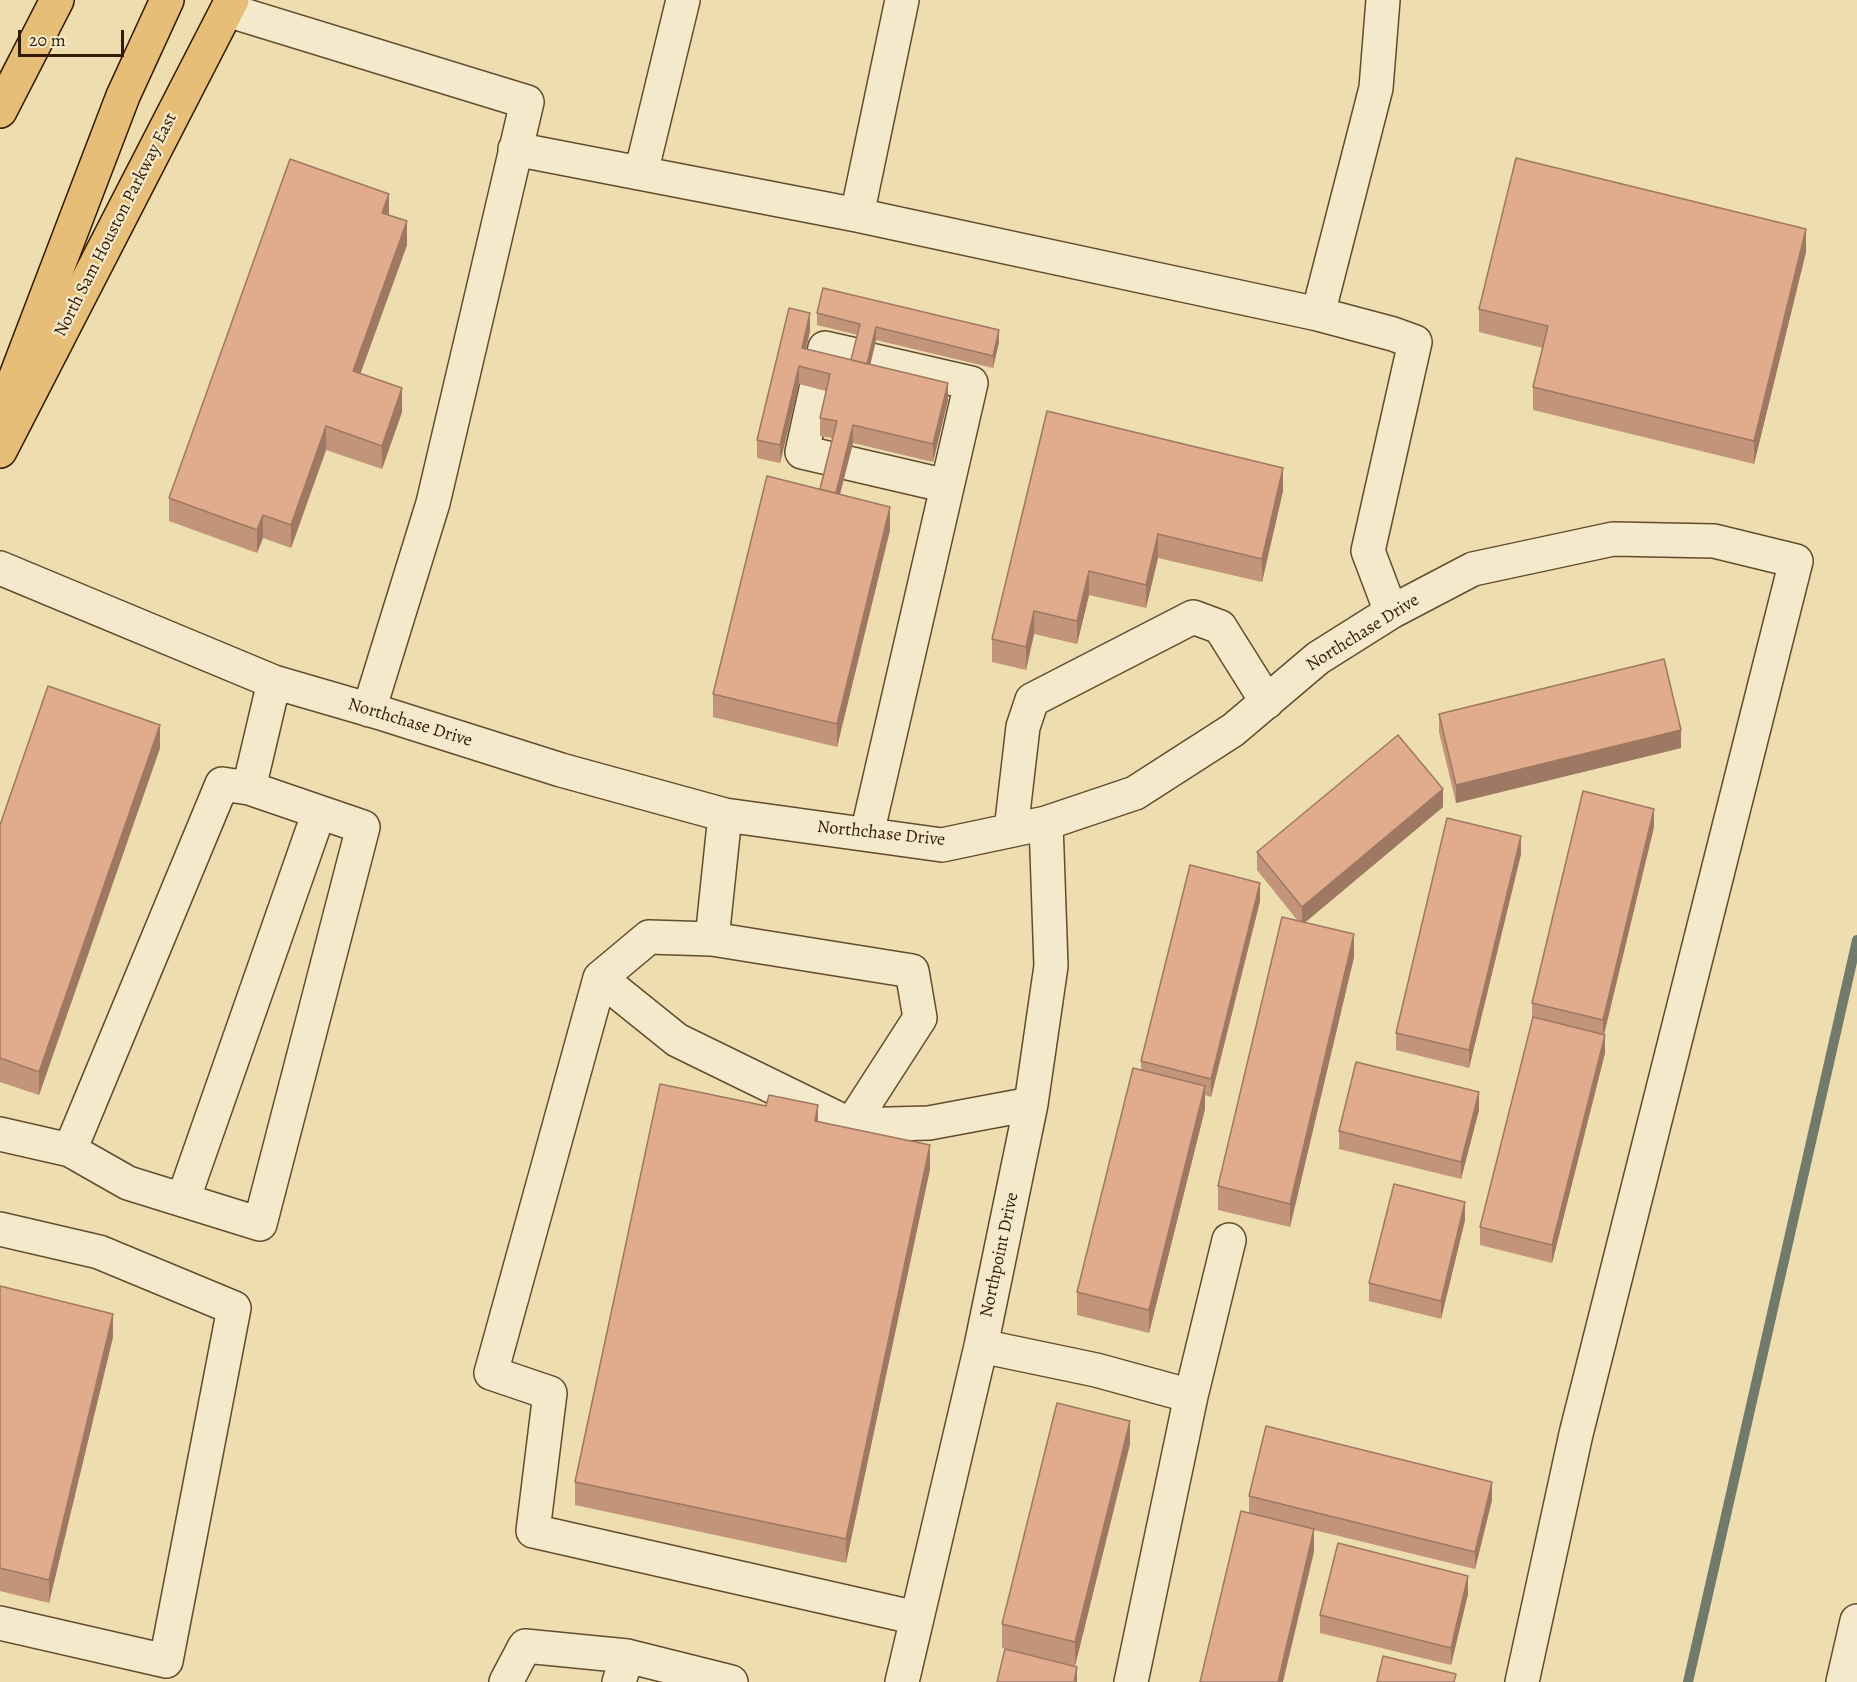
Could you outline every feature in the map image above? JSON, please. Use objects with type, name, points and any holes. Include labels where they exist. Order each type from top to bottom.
[{"type":"main road","points":[[0,111],[57,0]]},
{"type":"main road","points":[[0,418],[123,96],[167,0]]},
{"type":"main road","name":"North Sam Houston Parkway East","points":[[0,451],[230,5]]},
{"type":"street","points":[[640,173],[683,0]]},
{"type":"street","points":[[857,215],[902,0]]},
{"type":"street","points":[[1318,314],[1376,88],[1383,0]]},
{"type":"street","points":[[230,5],[526,102],[433,502],[369,710]]},
{"type":"street","points":[[516,149],[857,215],[1318,314],[1415,342],[1368,551],[1391,612]]},
{"type":"street","points":[[867,834],[971,383],[825,348],[802,452],[947,486]]},
{"type":"street","name":"Northchase Drive","points":[[0,568],[274,682],[561,770],[725,814],[942,845],[1046,823],[1135,793],[1233,730],[1318,658],[1391,612],[1473,569],[1613,539],[1714,541],[1796,561],[1576,1434],[1522,1682]]},
{"type":"street","points":[[1011,830],[1023,727],[1032,700],[1193,617],[1220,627],[1266,702]]},
{"type":"street","points":[[249,788],[274,682]]},
{"type":"street","points":[[0,1134],[70,1150],[128,1183],[260,1224],[363,827],[249,788],[222,784],[70,1150]]},
{"type":"street","points":[[183,1200],[319,812]]},
{"type":"street","points":[[712,939],[725,814]]},
{"type":"street","name":"Northpoint Drive","points":[[902,1682],[981,1346],[1031,1104],[1051,966],[1046,823]]},
{"type":"street","points":[[851,1125],[920,1018],[912,971],[712,939],[649,937],[600,978],[491,1373],[550,1393],[533,1531],[917,1618]]},
{"type":"street","points":[[600,978],[677,1040],[851,1125],[929,1123],[1031,1104]]},
{"type":"street","points":[[0,1229],[99,1252],[234,1308],[166,1661],[0,1623]]},
{"type":"street","points":[[1131,1682],[1191,1396],[1229,1240]]},
{"type":"street","points":[[981,1346],[1096,1370],[1191,1396]]},
{"type":"street","points":[[1843,1682],[1857,1621]]},
{"type":"street","points":[[506,1682],[525,1646],[623,1669],[732,1682]]},
{"type":"building","points":[[1516,158],[1806,229],[1754,441],[1533,387],[1548,326],[1479,309]]},
{"type":"building","points":[[290,159],[389,194],[382,213],[407,221],[353,371],[402,388],[382,446],[326,426],[291,525],[263,515],[257,530],[169,498]]},
{"type":"building","points":[[823,288],[999,330],[993,356],[876,327],[867,364],[851,360],[860,324],[817,313]]},
{"type":"building","points":[[789,308],[810,313],[802,348],[948,383],[933,444],[853,425],[836,493],[820,489],[837,421],[820,418],[830,374],[799,366],[780,445],[757,440]]},
{"type":"building","points":[[1047,411],[1283,468],[1262,559],[1158,534],[1146,585],[1089,571],[1077,621],[1034,611],[1026,647],[992,639]]},
{"type":"building","points":[[767,476],[890,507],[837,724],[713,694]]},
{"type":"building","points":[[1664,659],[1681,730],[1456,785],[1439,714]]},
{"type":"building","points":[[48,686],[160,725],[39,1072],[0,1058],[0,825]]},
{"type":"building","points":[[1398,735],[1443,789],[1302,907],[1257,852]]},
{"type":"building","points":[[1583,791],[1654,809],[1603,1020],[1532,1003]]},
{"type":"building","points":[[1447,818],[1521,836],[1469,1050],[1396,1033]]},
{"type":"building","points":[[1190,865],[1260,883],[1211,1079],[1141,1061]]},
{"type":"building","points":[[1282,917],[1354,934],[1290,1204],[1218,1186]]},
{"type":"building","points":[[1533,1017],[1605,1035],[1552,1245],[1480,1227]]},
{"type":"building","points":[[1356,1062],[1479,1092],[1461,1162],[1339,1131]]},
{"type":"building","points":[[1133,1068],[1205,1086],[1149,1310],[1077,1292]]},
{"type":"building","points":[[660,1084],[766,1106],[769,1095],[818,1105],[815,1121],[930,1145],[846,1539],[575,1482]]},
{"type":"building","points":[[1394,1184],[1465,1202],[1441,1301],[1369,1283]]},
{"type":"building","points":[[0,1286],[113,1314],[49,1580],[0,1568]]},
{"type":"building","points":[[1057,1403],[1130,1421],[1075,1642],[1002,1624]]},
{"type":"building","points":[[1266,1426],[1492,1482],[1475,1552],[1249,1496]]},
{"type":"building","points":[[1241,1511],[1314,1529],[1278,1682],[1200,1682]]},
{"type":"building","points":[[1338,1543],[1468,1576],[1451,1648],[1320,1615]]},
{"type":"building","points":[[1005,1649],[1077,1667],[1074,1682],[997,1682]]},
{"type":"building","points":[[1383,1656],[1456,1674],[1454,1682],[1377,1682]]},
{"type":"waterway","points":[[1688,1682],[1857,940]]}]
